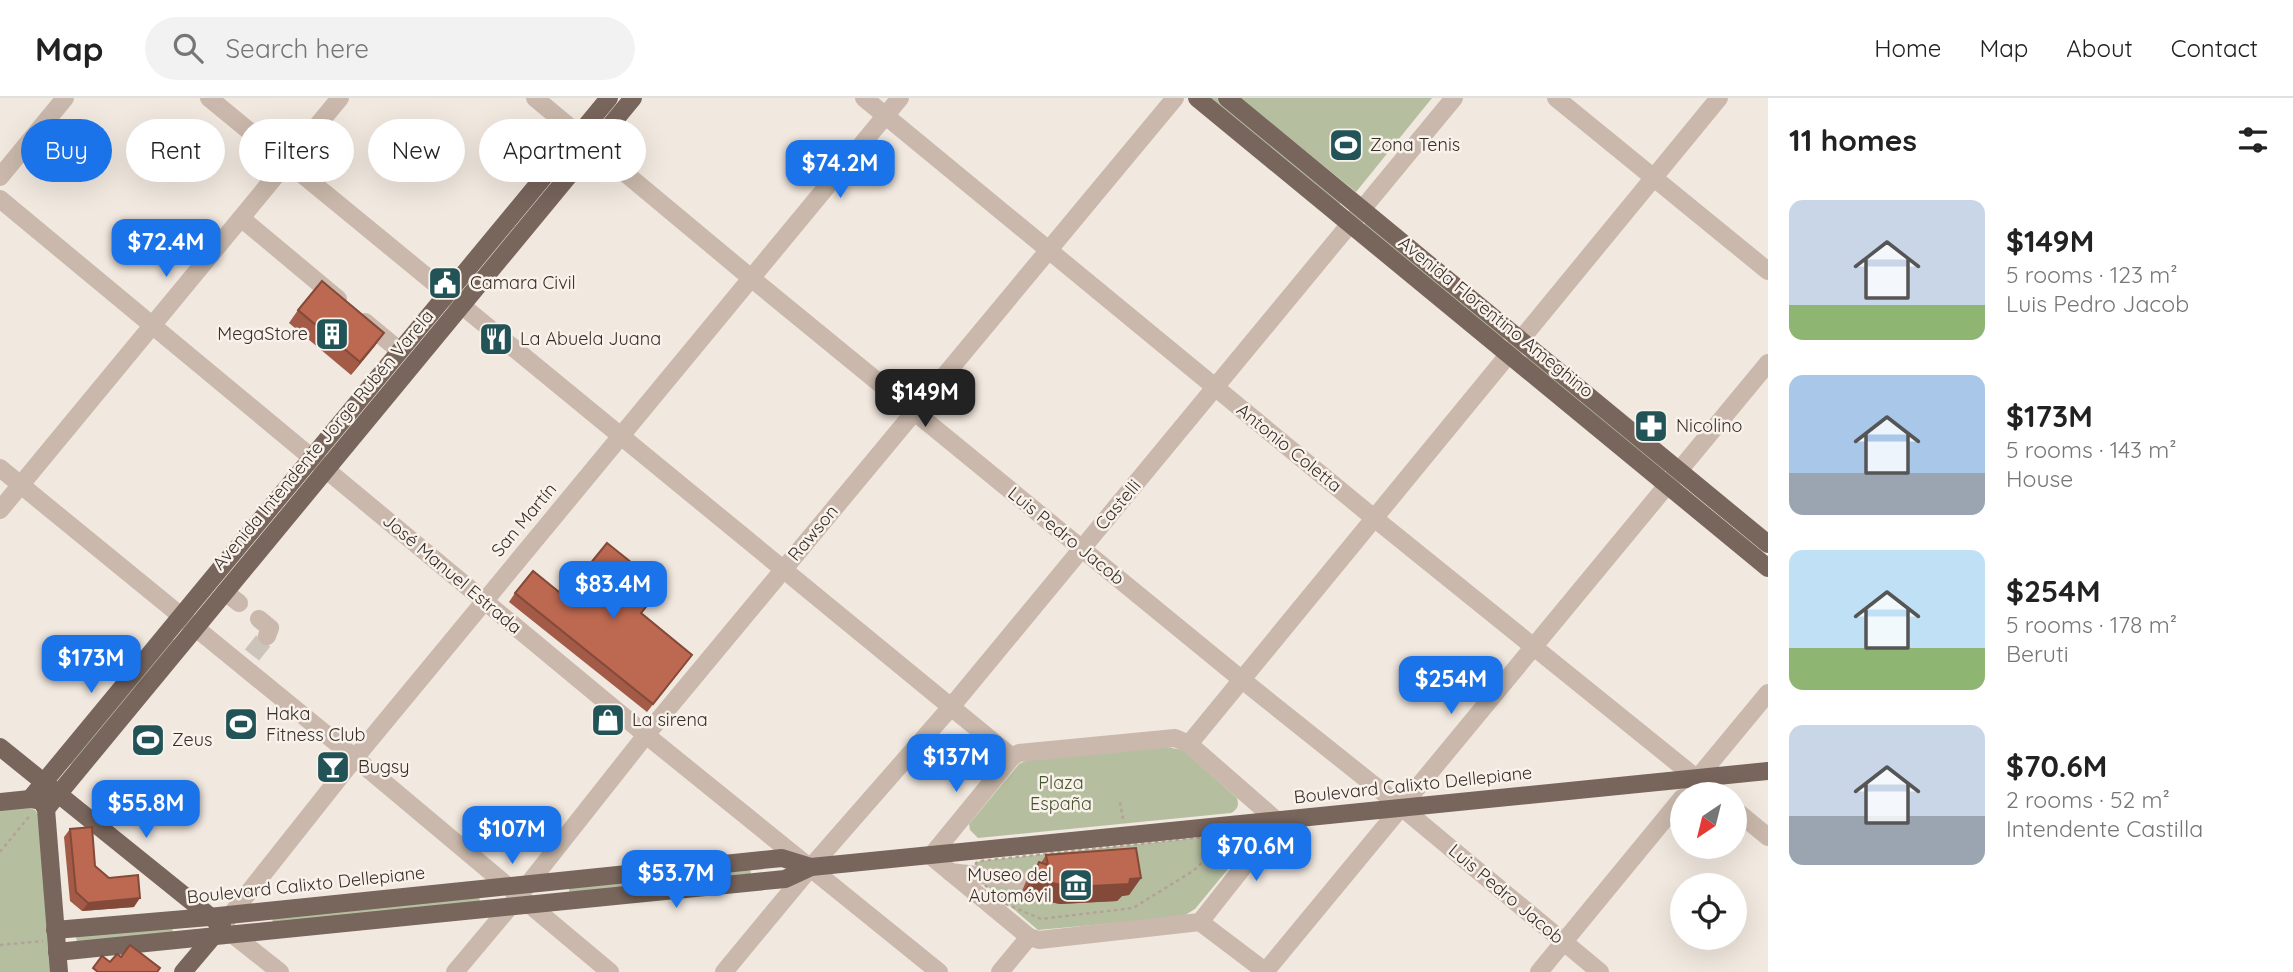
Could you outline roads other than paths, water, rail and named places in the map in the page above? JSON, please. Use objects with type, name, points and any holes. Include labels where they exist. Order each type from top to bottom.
[{"type":"main road","name":"Avenida Intendente Jorge Rubén Varela","points":[[598,119],[609,98]]},
{"type":"main road","name":"Avenida Intendente Jorge Rubén Varela","points":[[610,119],[633,98]]},
{"type":"main road","name":"Avenida Florentino Ameghino","points":[[1197,98],[1768,568]]},
{"type":"main road","name":"Avenida Florentino Ameghino","points":[[1227,98],[1768,544]]},
{"type":"main road","name":"Avenida Intendente Jorge Rubén Varela","points":[[37,806],[59,794],[196,628],[232,597],[454,300],[551,182]]},
{"type":"main road","name":"Avenida Intendente Jorge Rubén Varela","points":[[37,806],[44,782],[400,351],[454,300]]},
{"type":"main road","points":[[0,747],[222,926]]},
{"type":"main road","name":"Boulevard Calixto Dellepiane","points":[[54,941],[518,896],[782,858],[811,867],[1768,771]]},
{"type":"main road","points":[[0,802],[37,806],[59,972]]},
{"type":"main road","name":"Boulevard Calixto Dellepiane","points":[[54,941],[101,948],[222,926]]},
{"type":"main road","name":"San Martín","points":[[183,972],[222,926]]},
{"type":"street","points":[[0,177],[65,98]]},
{"type":"street","points":[[209,98],[239,123]]},
{"type":"street","points":[[323,119],[340,98]]},
{"type":"street","name":"Luis Pedro Jacob","points":[[535,98],[560,119]]},
{"type":"street","name":"Antonio Coletta","points":[[864,98],[1048,251],[1702,782]]},
{"type":"street","name":"San Martín","points":[[222,926],[355,758],[900,98]]},
{"type":"street","name":"Rawson","points":[[455,972],[646,735],[1175,98]]},
{"type":"street","name":"Castelli","points":[[724,972],[811,867],[951,707],[1454,98]]},
{"type":"street","points":[[1556,98],[1768,271]]},
{"type":"street","points":[[1189,744],[1719,98]]},
{"type":"street","points":[[0,510],[271,182]]},
{"type":"street","points":[[311,182],[1012,757]]},
{"type":"street","name":"Luis Pedro Jacob","points":[[636,182],[1600,972]]},
{"type":"street","name":"José Manuel Estrada","points":[[0,199],[646,735],[939,972]]},
{"type":"street","points":[[241,218],[400,351]]},
{"type":"street","points":[[1200,922],[1267,837],[1276,820],[1189,744],[1175,738],[1019,753],[1012,757],[931,856],[1029,937],[1038,940],[1200,922],[1265,972],[1768,363]]},
{"type":"street","points":[[0,468],[196,628],[248,661],[355,758],[610,972]]},
{"type":"street","points":[[1695,782],[1768,693]]},
{"type":"street","points":[[1539,972],[1670,812]]},
{"type":"street","points":[[1747,820],[1768,837]]},
{"type":"street","points":[[950,872],[1023,880]]},
{"type":"street","points":[[222,926],[280,972]]},
{"type":"street","points":[[1000,972],[1029,937]]},
{"type":"street","points":[[100,969],[101,948]]},
{"type":"tunnel","points":[[252,655],[267,636]]},
{"type":"place","name":"Zona Tenis","points":[[1346,145]]},
{"type":"place","name":"Camara Civil","points":[[445,283]]},
{"type":"place","name":"MegaStore","points":[[332,334]]},
{"type":"place","name":"La Abuela Juana","points":[[496,339]]},
{"type":"place","name":"Nicolino","points":[[1651,426]]},
{"type":"place","name":"La sirena","points":[[608,720]]},
{"type":"place","name":"Haka Fitness Club","points":[[241,724]]},
{"type":"place","name":"Zeus","points":[[148,740]]},
{"type":"place","name":"Bugsy","points":[[333,767]]},
{"type":"place","name":"Museo del Automóvil","points":[[1076,885]]},
{"type":"park label","name":"Plaza España","points":[[1061,793]]}]
